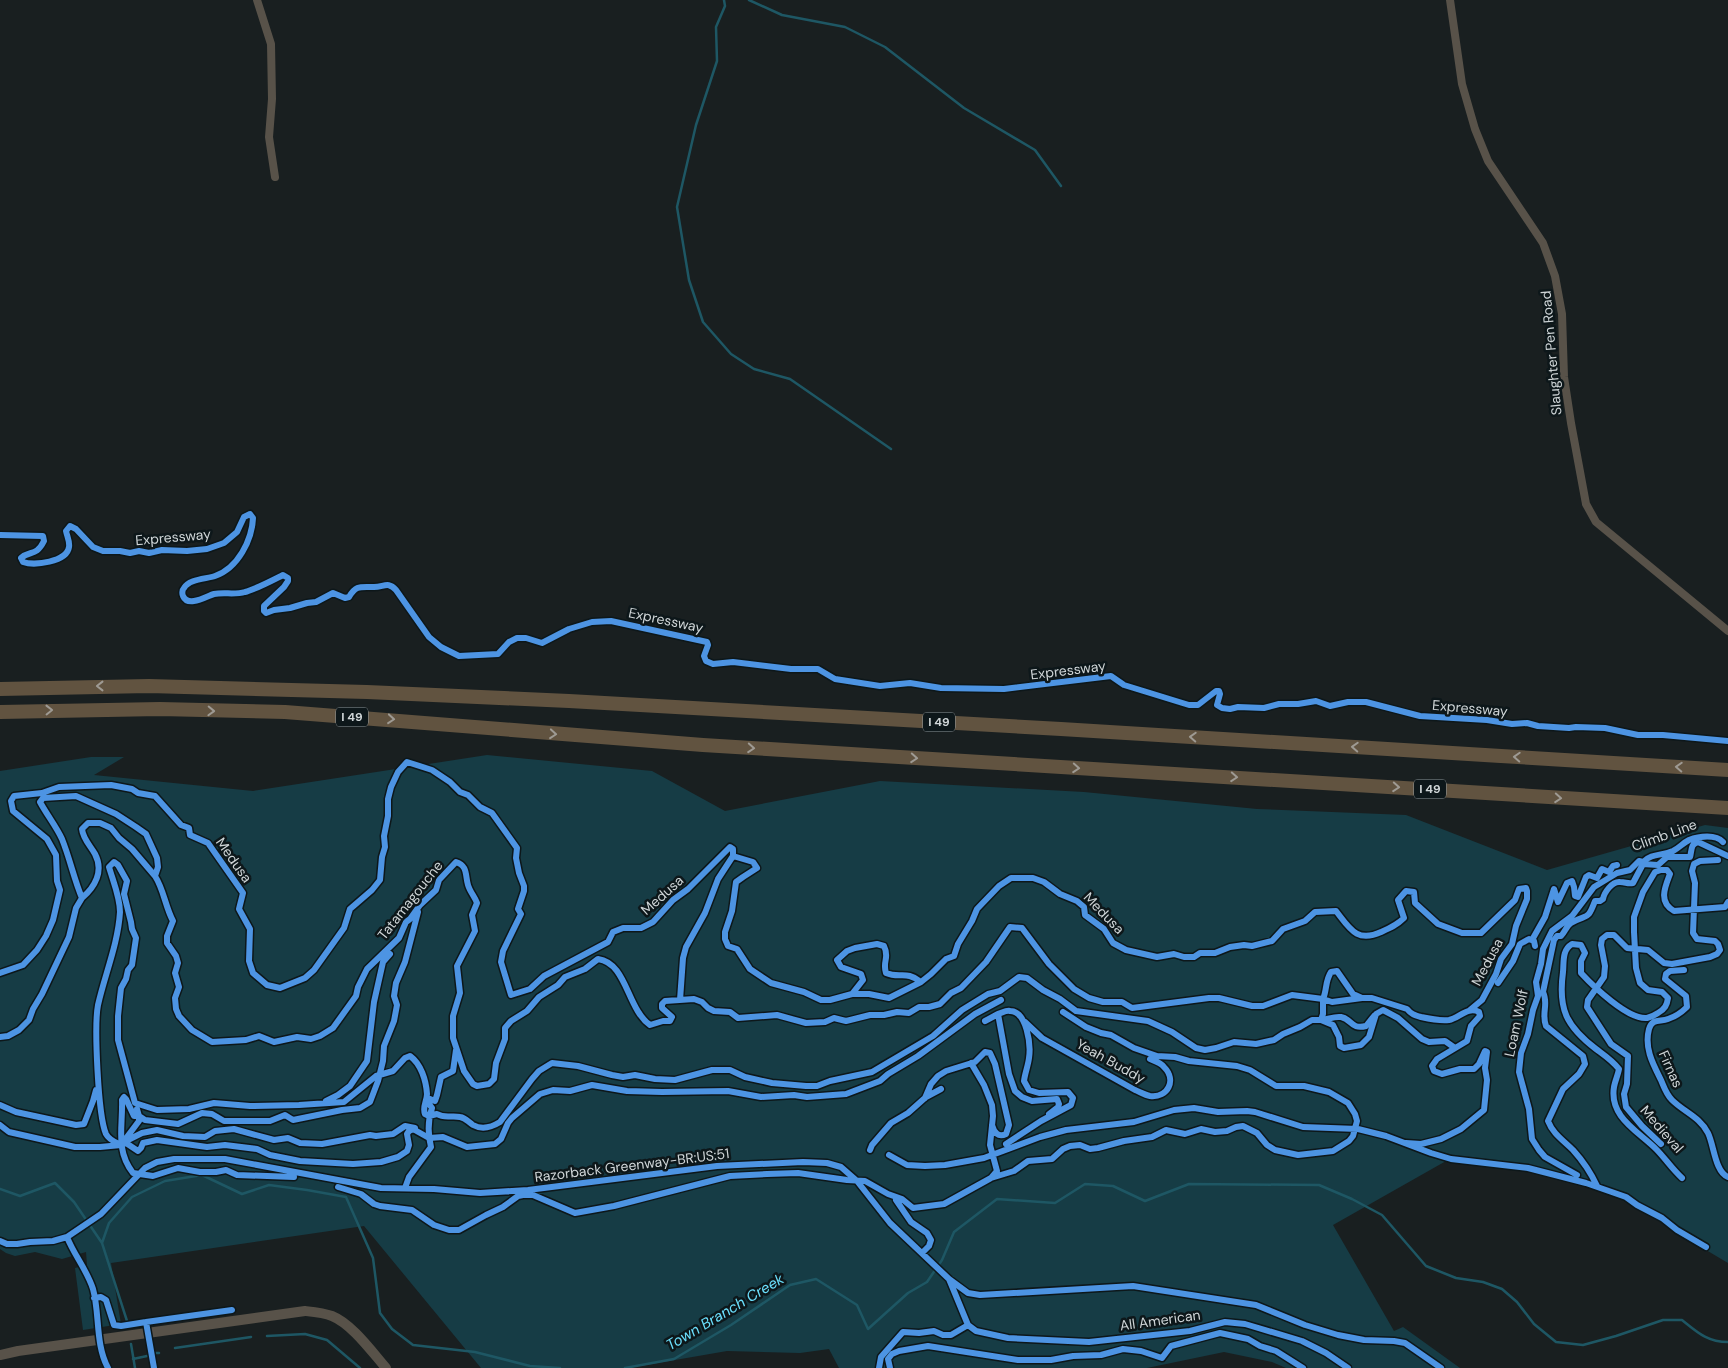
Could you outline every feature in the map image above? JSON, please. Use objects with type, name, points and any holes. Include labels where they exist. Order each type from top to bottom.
[{"type":"highway","name":"I 49","points":[[0,689],[149,686],[405,694],[1053,729],[1728,770]]},
{"type":"highway","name":"I 49","points":[[0,712],[160,709],[285,712],[693,744],[1728,808]]},
{"type":"street","points":[[256,0],[271,44],[272,99],[269,137],[275,176]]},
{"type":"street","name":"Slaughter Pen Road","points":[[1450,0],[1462,84],[1475,129],[1488,161],[1543,243],[1555,276],[1562,314],[1564,377],[1567,400],[1580,480],[1586,504],[1596,522],[1728,632]]},
{"type":"street","points":[[0,1355],[18,1350],[305,1311],[323,1313],[335,1317],[348,1326],[386,1368]]},
{"type":"shaded area","points":[[487,755],[652,771],[725,811],[880,781],[1084,792],[1257,809],[1406,815],[1547,870],[1705,825],[1728,828],[1728,1263],[1626,1200],[1543,1173],[1446,1161],[1333,1225],[1394,1331],[1403,1327],[1460,1368],[1286,1368],[1272,1362],[1224,1352],[1147,1368],[839,1368],[829,1349],[800,1353],[727,1351],[629,1368],[481,1368],[364,1226],[111,1263],[121,1324],[83,1330],[75,1268],[87,1265],[86,1252],[62,1259],[35,1252],[15,1256],[0,1249],[0,771],[91,757],[124,757],[94,775],[253,791]]},
{"type":"waterway","points":[[724,0],[725,6],[716,27],[717,61],[696,125],[677,207],[689,280],[703,322],[731,354],[754,369],[790,379],[891,449]]},
{"type":"waterway","points":[[749,0],[782,15],[845,27],[885,47],[964,108],[1035,150],[1061,186]]},
{"type":"waterway","name":"Town Branch Creek","points":[[102,1243],[109,1223],[132,1197],[165,1181],[202,1175],[242,1194],[269,1185],[346,1197],[373,1258],[380,1313],[392,1329],[413,1345],[475,1352],[530,1366],[560,1368]]},
{"type":"waterway","points":[[0,1189],[20,1196],[55,1183],[74,1202],[102,1243],[127,1321]]},
{"type":"waterway","name":"Town Branch Creek","points":[[625,1368],[674,1359],[731,1325],[790,1285],[816,1279],[857,1305],[868,1329],[908,1293],[927,1282],[942,1260],[954,1232],[997,1199],[1055,1203],[1085,1184],[1113,1186],[1145,1201],[1189,1184],[1319,1185],[1352,1199],[1382,1215],[1426,1266],[1456,1278],[1483,1282],[1502,1289],[1517,1302],[1534,1324],[1556,1342],[1583,1345],[1663,1320],[1682,1320],[1708,1338],[1728,1342]]},
{"type":"waterway","points":[[267,1336],[305,1334],[327,1340],[360,1368]]},
{"type":"waterway","points":[[175,1348],[251,1337]]},
{"type":"waterway","points":[[131,1344],[135,1368]]},
{"type":"waterway","points":[[133,1359],[147,1356]]},
{"type":"cycle path","name":"Expressway","points":[[0,535],[43,536],[44,541],[41,546],[36,551],[21,558],[23,562],[28,563],[49,562],[63,556],[69,547],[66,531],[70,526],[76,529],[93,547],[103,551],[130,553],[139,551],[149,553],[162,550],[187,551],[207,549],[224,543],[237,532],[244,517],[250,514],[253,518],[250,535],[237,560],[230,567],[215,576],[186,585],[182,592],[185,599],[193,601],[214,594],[245,592],[283,575],[288,578],[288,581],[264,606],[266,613],[316,602],[333,593],[345,598],[349,597],[354,590],[362,587],[388,585],[396,590],[429,637],[441,647],[459,656],[498,654],[509,642],[517,638],[526,638],[542,643],[569,629],[592,622],[611,621],[707,642],[708,645],[704,656],[706,661],[713,664],[733,662],[791,669],[818,669],[835,679],[880,686],[910,683],[941,688],[1004,689],[1111,676],[1124,685],[1189,705],[1198,705],[1216,691],[1219,691],[1217,705],[1230,709],[1238,707],[1264,708],[1279,704],[1298,704],[1316,701],[1330,706],[1348,702],[1366,702],[1420,716],[1487,720],[1512,724],[1527,723],[1538,726],[1605,728],[1638,735],[1663,735],[1728,741]]},
{"type":"cycle path","name":"Medusa","points":[[0,973],[23,965],[37,950],[53,920],[60,890],[57,881],[56,855],[47,839],[13,811],[11,801],[14,796],[42,793],[59,787],[111,785],[155,796],[181,825],[189,828],[190,835],[208,843],[243,893],[239,909],[250,929],[249,961],[253,973],[267,985],[280,988],[305,978],[314,970],[344,928],[350,909],[372,890],[380,880],[385,847],[384,836],[388,816],[388,799],[398,772],[407,762],[432,770],[450,782],[460,792],[468,795],[480,807],[492,813],[517,848],[516,858],[524,886],[518,909],[521,914],[503,951],[501,962],[511,995],[530,989],[544,976],[608,942],[613,932],[623,928],[641,928],[653,922],[673,900],[688,889],[730,847],[733,849],[733,856],[753,862],[757,868],[736,882],[732,911],[725,932],[728,946],[737,949],[750,969],[771,983],[804,992],[821,1000],[830,1000],[852,994],[869,994],[889,998],[921,982],[946,959],[954,956],[958,944],[977,909],[999,886],[1011,878],[1033,878],[1044,882],[1060,894],[1077,901],[1084,907],[1085,915],[1104,929],[1113,943],[1126,950],[1157,957],[1174,954],[1194,957],[1200,953],[1215,953],[1230,947],[1252,946],[1272,941],[1283,929],[1305,921],[1315,912],[1336,911],[1355,932],[1360,935],[1373,935],[1399,923],[1404,918],[1398,900],[1406,891],[1414,892],[1415,903],[1438,924],[1462,933],[1481,933],[1515,900],[1519,889],[1526,888],[1527,899],[1516,926],[1512,944],[1501,959],[1496,974],[1482,1000],[1470,1010]]},
{"type":"cycle path","name":"Tatamagouche","points":[[0,1037],[8,1036],[19,1030],[29,1020],[69,937],[76,908],[82,898],[62,839],[40,802],[43,798],[76,796],[116,814],[146,834],[157,858],[158,867],[155,876],[173,921],[167,936],[167,943],[176,956],[178,963],[175,973],[179,987],[175,998],[176,1009],[179,1016],[192,1030],[212,1042],[246,1040],[259,1036],[274,1042],[297,1037],[311,1039],[333,1028],[356,996],[358,987],[367,969],[399,938],[406,922],[436,890],[439,880],[456,862],[463,866],[469,888],[477,903],[472,915],[475,931],[457,966],[460,993],[453,1016],[453,1038],[464,1071],[473,1084],[477,1086],[489,1084],[494,1079],[496,1063],[505,1039],[505,1028],[511,1021],[527,1011],[539,997],[558,985],[565,977],[585,969],[598,959],[608,962],[615,969],[642,1018],[650,1025],[670,1021],[672,1017],[662,1008],[662,1004],[665,1001],[694,999],[702,1002],[714,1011],[730,1012],[738,1018],[777,1015],[806,1023],[825,1022],[834,1018],[846,1021],[870,1015],[884,1015],[897,1012],[909,1013],[919,1007],[940,1004],[951,993],[961,988],[986,962],[1010,927],[1022,928],[1049,964],[1074,989],[1089,998],[1103,1002],[1122,1002],[1132,1008],[1209,998],[1219,998],[1252,1006],[1263,1006],[1292,995],[1323,999],[1329,975],[1331,972],[1337,971],[1353,994],[1407,1009],[1421,1017],[1449,1020],[1467,1011],[1479,1012],[1480,1016],[1471,1026],[1467,1041],[1437,1059],[1432,1066],[1434,1071],[1442,1074],[1460,1069],[1474,1069],[1479,1064],[1485,1051],[1487,1052],[1484,1110],[1461,1129],[1441,1139],[1421,1144],[1406,1143]]},
{"type":"cycle path","points":[[82,898],[94,884],[99,866],[98,860],[83,833],[82,829],[88,823],[100,823],[111,828],[155,876]]},
{"type":"cycle path","name":"Climb Line","points":[[1577,1175],[1545,1157],[1532,1139],[1529,1109],[1519,1072],[1521,1053],[1538,996],[1536,982],[1543,949],[1552,931],[1572,916],[1594,887],[1617,873],[1630,870],[1639,861],[1643,862],[1650,857],[1669,853],[1693,839],[1712,837],[1723,842]]},
{"type":"cycle path","name":"Climb Line","points":[[1597,1186],[1580,1158],[1555,1133],[1548,1121],[1563,1089],[1579,1074],[1585,1064],[1583,1056],[1546,1026],[1544,1017],[1545,996],[1543,992],[1554,940],[1557,936],[1561,936],[1570,924],[1588,915],[1595,901],[1603,899],[1611,885],[1617,882],[1633,883],[1643,864],[1658,865],[1667,857],[1690,857],[1692,846],[1698,842],[1728,856]]},
{"type":"cycle path","points":[[680,1000],[683,958],[686,947],[705,913],[718,879],[733,856]]},
{"type":"cycle path","name":"Medieval","points":[[1661,1144],[1626,1107],[1624,1094],[1627,1084],[1628,1056],[1611,1044],[1587,1007],[1588,1000],[1604,977],[1605,966],[1601,945],[1602,939],[1607,935],[1614,935],[1627,948],[1648,950],[1664,963],[1672,964],[1717,954],[1720,950],[1715,941],[1697,939],[1693,933],[1695,883],[1692,871],[1694,864],[1700,861],[1718,860]]},
{"type":"cycle path","points":[[121,1145],[112,1141],[107,1136],[103,1124],[97,1050],[98,1005],[119,924],[120,906],[109,867],[114,862],[118,865],[127,881],[124,894],[136,938],[132,965],[121,988],[118,1040],[135,1103],[157,1110],[189,1109],[214,1103],[250,1106],[344,1102],[376,1076],[393,1071],[405,1058],[410,1056],[420,1068],[425,1083],[427,1094],[425,1114],[429,1116],[437,1114],[460,1117],[473,1125],[483,1128],[500,1122],[539,1071],[552,1063],[578,1066],[623,1077],[635,1075],[675,1080],[712,1070],[730,1070],[745,1077],[772,1083],[817,1086],[830,1081],[872,1072],[933,1036],[962,1010],[988,994],[1000,991],[1019,977],[1027,978],[1076,1011],[1148,1021],[1172,1032],[1196,1048],[1205,1050],[1234,1042],[1256,1044],[1274,1040],[1312,1020],[1321,1020],[1333,1025],[1339,1037],[1340,1046],[1344,1048],[1361,1045],[1369,1037],[1376,1014],[1383,1010],[1398,1018],[1422,1039],[1429,1042],[1445,1041],[1455,1048]]},
{"type":"cycle path","points":[[1532,940],[1545,917],[1554,889],[1558,902],[1567,883],[1572,881],[1575,896],[1578,897],[1586,877],[1589,875],[1597,878],[1602,869],[1609,872],[1613,866],[1617,865]]},
{"type":"cycle path","name":"Medieval","points":[[1682,1178],[1656,1149],[1620,1115],[1614,1098],[1614,1087],[1619,1069],[1611,1060],[1586,1041],[1566,1016],[1562,996],[1564,956],[1572,944],[1581,945],[1585,953],[1581,961],[1581,973],[1621,1008],[1630,1014],[1648,1018],[1662,1010],[1668,998],[1662,992],[1648,990],[1640,983],[1636,968],[1634,917],[1643,892],[1655,872],[1667,870],[1670,874],[1664,899],[1674,911],[1725,907],[1728,902]]},
{"type":"cycle path","name":"Tatamagouche","points":[[137,1109],[139,1116],[145,1120],[178,1124],[202,1113],[212,1114],[224,1121],[270,1121],[285,1115],[293,1120],[360,1108],[370,1102],[378,1081],[383,1061],[384,1046],[394,1021],[397,1005],[394,996],[396,983],[405,962],[418,912]]},
{"type":"cycle path","points":[[1498,983],[1513,961],[1520,944],[1529,939],[1534,941],[1535,946]]},
{"type":"cycle path","points":[[852,994],[863,980],[861,974],[841,967],[837,960],[847,951],[877,944],[884,946],[886,950],[886,973],[911,976],[921,982]]},
{"type":"cycle path","points":[[326,1101],[350,1086],[367,1061],[374,1002],[383,962],[390,954]]},
{"type":"cycle path","name":"Firnas","points":[[1684,970],[1670,971],[1666,974],[1665,979],[1686,996],[1687,1007],[1673,1017],[1652,1023],[1649,1029],[1648,1049],[1652,1062],[1668,1095],[1705,1127],[1720,1170],[1728,1177]]},
{"type":"cycle path","points":[[1362,998],[1332,1002],[1323,999],[1321,1020],[1341,1017],[1357,1027],[1361,1027],[1366,1026],[1374,1016]]},
{"type":"cycle path","points":[[0,1125],[9,1132],[75,1147],[100,1147],[126,1143],[138,1151],[143,1143],[157,1140],[207,1147],[225,1145],[257,1149],[270,1155],[300,1161],[353,1164],[381,1162],[398,1157],[407,1151],[409,1145],[407,1134],[413,1129],[429,1138],[443,1137],[467,1147],[495,1144],[501,1139],[512,1118],[540,1094],[553,1090],[570,1091],[592,1085],[627,1091],[728,1091],[761,1097],[794,1095],[807,1097],[846,1094],[880,1081],[975,1014],[1001,1000]]},
{"type":"cycle path","points":[[998,1014],[1007,1011],[1016,1012],[1024,1022],[1027,1030],[1029,1052],[1029,1061],[1024,1081],[1029,1090],[1039,1093],[1068,1092],[1073,1098],[1071,1105],[1041,1121],[1006,1144]]},
{"type":"cycle path","name":"Yeah Buddy","points":[[991,1178],[1014,1171],[1028,1161],[1052,1159],[1063,1149],[1070,1146],[1080,1145],[1090,1149],[1098,1148],[1124,1141],[1152,1137],[1166,1130],[1185,1134],[1201,1129],[1215,1132],[1227,1131],[1243,1126],[1257,1133],[1267,1145],[1275,1150],[1298,1155],[1333,1151],[1349,1141],[1353,1136],[1357,1121],[1355,1114],[1348,1103],[1329,1092],[1304,1086],[1276,1086],[1250,1070],[1237,1066],[1157,1056],[1134,1048],[1111,1035],[1086,1027],[1063,1012]]},
{"type":"cycle path","points":[[985,1021],[998,1014],[1009,1074],[1015,1091],[1022,1097],[1032,1101],[1057,1099],[1058,1107],[1049,1114]]},
{"type":"cycle path","name":"Yeah Buddy","points":[[1025,1022],[1042,1038],[1135,1090],[1148,1096],[1156,1096],[1162,1094],[1169,1087],[1170,1077],[1163,1066],[1150,1059]]},
{"type":"cycle path","points":[[405,1188],[409,1177],[431,1147],[429,1138],[432,1108],[429,1104],[430,1099],[435,1101],[441,1077],[453,1071],[456,1050]]},
{"type":"cycle path","points":[[925,1098],[931,1084],[938,1076],[946,1071],[975,1062],[985,1052],[990,1053],[995,1064],[1009,1125],[1006,1134],[1001,1135],[995,1132],[992,1125]]},
{"type":"cycle path","points":[[338,1187],[361,1194],[374,1204],[380,1206],[412,1210],[434,1225],[449,1230],[459,1230],[503,1207],[518,1196],[523,1195],[533,1195],[575,1213],[614,1206],[730,1176],[767,1174],[798,1173],[865,1181],[888,1194],[902,1199],[913,1208],[944,1204],[991,1178],[997,1171],[990,1145],[993,1116],[992,1105],[984,1085],[971,1063]]},
{"type":"cycle path","points":[[870,1150],[891,1123],[908,1113],[926,1097],[941,1089]]},
{"type":"cycle path","points":[[0,1105],[16,1112],[76,1125],[84,1124],[96,1090]]},
{"type":"cycle path","points":[[121,1145],[139,1121],[139,1116],[134,1116],[124,1097],[122,1100],[121,1138],[122,1147],[127,1164],[133,1173],[153,1176],[178,1168],[200,1172],[226,1170],[237,1175],[294,1177]]},
{"type":"cycle path","points":[[889,1155],[907,1165],[945,1165],[984,1158],[1040,1137],[1066,1130],[1134,1122],[1174,1110],[1194,1108],[1218,1112],[1247,1111],[1303,1127],[1358,1129],[1386,1136],[1451,1159],[1528,1168],[1586,1183],[1626,1197],[1706,1247]]},
{"type":"cycle path","points":[[124,1142],[142,1133],[157,1130],[183,1136],[205,1137],[215,1131],[234,1129],[274,1140],[288,1138],[300,1143],[322,1144],[370,1135],[393,1134],[405,1126],[415,1128]]},
{"type":"cycle path","name":"Razorback Greenway-BR:US:51","points":[[0,1241],[7,1244],[17,1244],[53,1241],[67,1237],[101,1214],[145,1168],[157,1162],[174,1159],[225,1159],[381,1188],[434,1189],[480,1193],[528,1190],[717,1166],[803,1162],[827,1163],[841,1167],[857,1181],[890,1223],[949,1279],[968,1293],[980,1295],[1133,1286],[1256,1305],[1305,1325],[1338,1335],[1364,1340],[1405,1343],[1441,1368]]},
{"type":"cycle path","points":[[896,1200],[911,1222],[927,1233],[931,1240],[929,1246],[922,1253]]},
{"type":"cycle path","points":[[67,1237],[93,1289],[99,1339],[108,1368]]},
{"type":"cycle path","name":"All American","points":[[949,1279],[968,1325],[976,1331],[1008,1338],[1089,1342],[1190,1331],[1225,1322],[1245,1324],[1302,1341],[1326,1353],[1348,1368]]},
{"type":"cycle path","points":[[94,1298],[101,1297],[106,1300],[114,1325],[121,1326],[146,1322]]},
{"type":"cycle path","points":[[154,1368],[146,1322],[232,1310]]},
{"type":"cycle path","points":[[879,1368],[881,1357],[903,1332],[919,1333],[934,1331],[943,1335],[951,1335],[968,1325]]},
{"type":"cycle path","points":[[890,1368],[888,1359],[892,1354],[928,1346],[1018,1360],[1051,1360],[1073,1356],[1101,1355],[1123,1349],[1141,1351],[1162,1358],[1171,1346],[1220,1333],[1248,1339],[1260,1346],[1276,1351],[1303,1368]]}]
